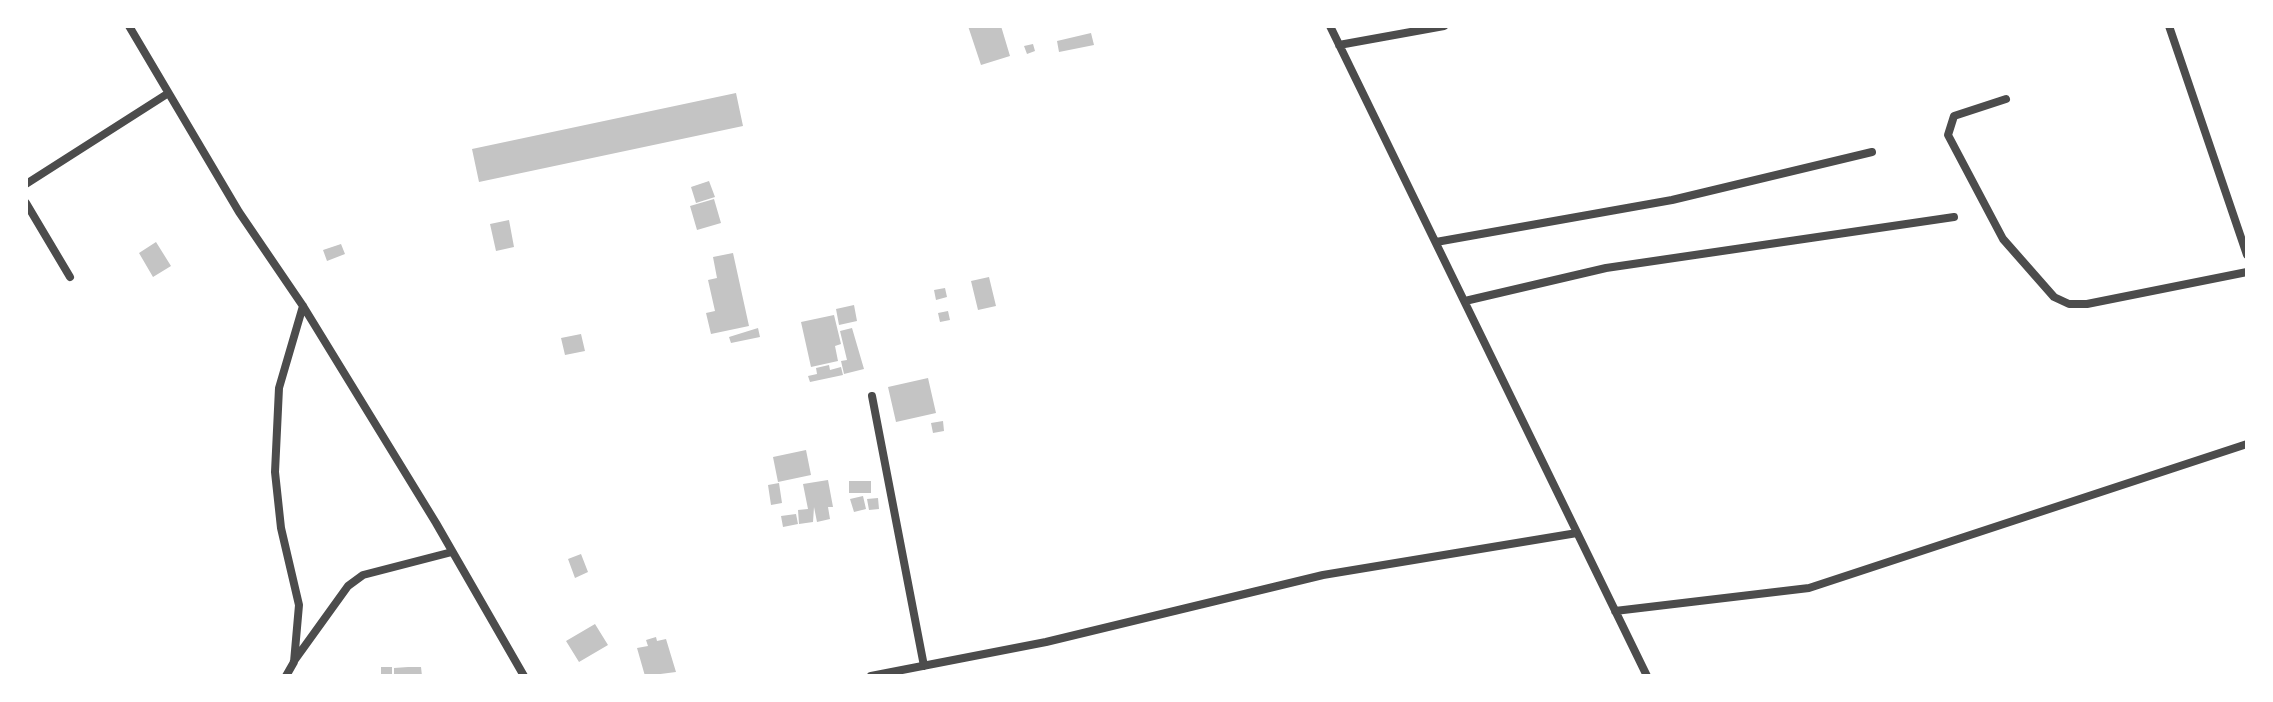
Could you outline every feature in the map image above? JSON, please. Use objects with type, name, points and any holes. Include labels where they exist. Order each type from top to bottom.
[{"type":"street","points":[[129,26],[239,212],[303,306],[524,676]]},
{"type":"street","points":[[1330,26],[1647,676]]},
{"type":"street","points":[[1339,45],[1444,26]]},
{"type":"street","points":[[2169,26],[2247,255]]},
{"type":"street","points":[[26,184],[167,94]]},
{"type":"street","points":[[2006,99],[1954,116],[1948,135],[2003,239],[2054,297],[2069,304],[2087,304],[2247,272]]},
{"type":"street","points":[[1436,242],[1631,208],[1872,152]]},
{"type":"street","points":[[26,203],[70,277]]},
{"type":"street","points":[[1465,301],[1606,268],[1954,217]]},
{"type":"street","points":[[294,662],[299,605],[281,528],[275,472],[279,388],[303,306]]},
{"type":"street","points":[[872,396],[924,666]]},
{"type":"street","points":[[1615,611],[1809,588],[2247,444]]},
{"type":"street","points":[[871,676],[1046,642],[1323,575],[1577,533]]},
{"type":"street","points":[[286,676],[348,586],[363,575],[452,552]]},
{"type":"building","points":[[968,26],[1001,26],[1010,56],[981,65]]},
{"type":"building","points":[[1091,33],[1094,45],[1059,52],[1057,41]]},
{"type":"building","points":[[1033,44],[1035,51],[1027,54],[1024,46]]},
{"type":"building","points":[[736,93],[743,126],[479,182],[472,149]]},
{"type":"building","points":[[709,181],[715,197],[696,203],[691,187]]},
{"type":"building","points":[[714,199],[721,223],[697,230],[690,206]]},
{"type":"building","points":[[509,220],[514,247],[496,251],[490,224]]},
{"type":"building","points":[[156,242],[171,266],[153,277],[139,253]]},
{"type":"building","points":[[341,244],[345,254],[327,261],[323,250]]},
{"type":"building","points":[[733,253],[749,326],[711,334],[706,313],[715,311],[708,280],[717,278],[713,257]]},
{"type":"building","points":[[989,277],[996,306],[978,310],[971,281]]},
{"type":"building","points":[[945,288],[947,297],[936,300],[934,290]]},
{"type":"building","points":[[854,305],[857,321],[839,325],[836,309]]},
{"type":"building","points":[[948,311],[950,320],[940,322],[938,313]]},
{"type":"building","points":[[834,315],[841,344],[835,346],[838,361],[811,367],[801,322]]},
{"type":"building","points":[[758,328],[760,337],[731,343],[729,337]]},
{"type":"building","points":[[852,328],[864,369],[844,374],[841,361],[847,360],[840,331]]},
{"type":"building","points":[[581,334],[585,351],[565,355],[561,338]]},
{"type":"building","points":[[829,365],[830,370],[841,367],[843,375],[810,382],[808,376],[817,374],[816,368]]},
{"type":"building","points":[[928,378],[936,413],[896,422],[888,387]]},
{"type":"building","points":[[943,421],[944,431],[933,433],[931,423]]},
{"type":"building","points":[[806,450],[811,475],[778,482],[773,457]]},
{"type":"building","points":[[828,480],[833,507],[828,507],[830,519],[817,522],[814,507],[813,522],[799,524],[798,510],[808,509],[803,484]]},
{"type":"building","points":[[849,481],[871,481],[871,493],[849,493]]},
{"type":"building","points":[[779,483],[782,503],[771,505],[768,485]]},
{"type":"building","points":[[863,496],[866,509],[854,512],[850,499]]},
{"type":"building","points":[[878,498],[879,509],[869,510],[867,499]]},
{"type":"building","points":[[796,514],[798,524],[783,527],[781,516]]},
{"type":"building","points":[[581,554],[588,572],[575,578],[568,559]]},
{"type":"building","points":[[595,624],[608,645],[579,662],[566,641]]},
{"type":"building","points":[[656,637],[657,641],[666,639],[676,672],[645,676],[637,648],[648,646],[646,640]]},
{"type":"building","points":[[381,667],[392,667],[392,676],[381,676]]},
{"type":"building","points":[[421,667],[422,676],[394,676],[394,668]]}]
